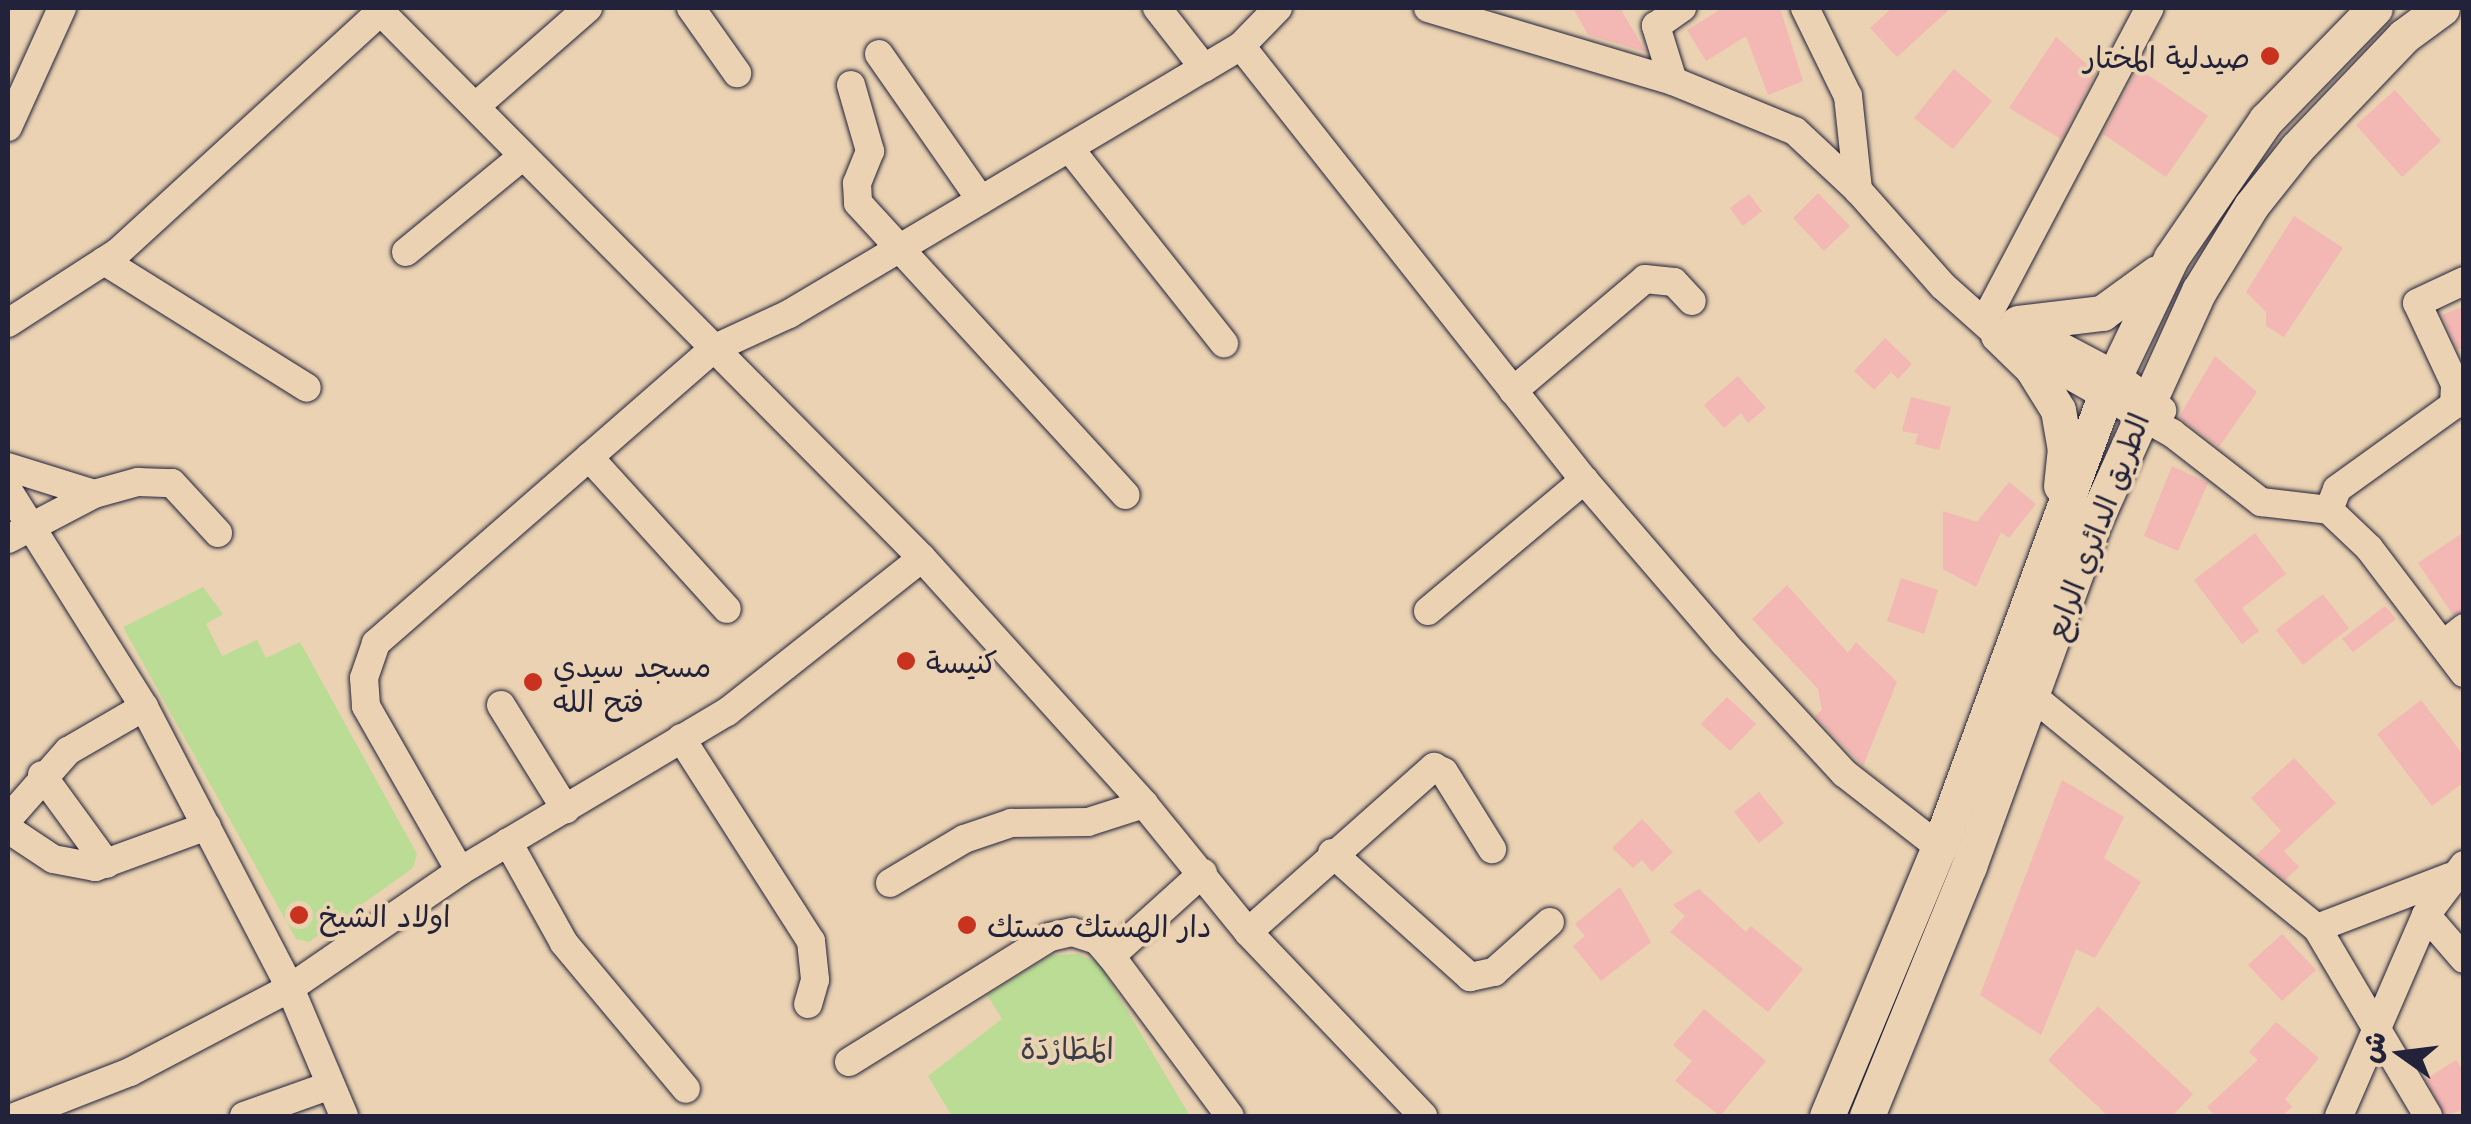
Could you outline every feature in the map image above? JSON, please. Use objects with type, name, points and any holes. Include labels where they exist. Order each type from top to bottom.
[{"type":"main road","name":"الطريق الدائري الرابع","points":[[1827,1116],[1938,847],[2110,385],[2171,258],[2266,120],[2376,8]]},
{"type":"main road","name":"الطريق الدائري الرابع","points":[[1867,1116],[2143,406],[2251,206],[2345,93],[2442,8]]},
{"type":"main road","points":[[2056,533],[2065,448],[2058,410],[2002,322],[2102,313],[2140,291],[2171,258]]},
{"type":"street","points":[[8,127],[62,8]]},
{"type":"street","points":[[476,106],[588,8]]},
{"type":"street","points":[[691,8],[737,73]]},
{"type":"street","points":[[1157,8],[1204,68]]},
{"type":"street","points":[[460,871],[366,706],[366,664],[376,643],[713,350],[789,314],[1241,46],[1278,8]]},
{"type":"street","points":[[1428,8],[1673,82],[1784,125],[1858,190],[1933,271],[2002,322],[2143,406],[2261,502],[2329,510],[2453,636],[2464,673]]},
{"type":"street","points":[[1673,82],[1656,26],[1682,8]]},
{"type":"street","points":[[1805,8],[1848,96],[1858,190]]},
{"type":"street","points":[[2002,322],[2150,8]]},
{"type":"street","points":[[8,323],[104,261],[379,9],[922,558],[1144,804],[1248,932],[1419,1115]]},
{"type":"street","points":[[1241,46],[1584,480],[1844,773],[1938,847]]},
{"type":"street","points":[[879,54],[981,200]]},
{"type":"street","points":[[851,85],[870,152],[857,182],[858,204],[1126,496]]},
{"type":"street","points":[[1070,149],[1224,343]]},
{"type":"street","points":[[406,252],[523,156]]},
{"type":"street","points":[[104,261],[307,388]]},
{"type":"street","points":[[1513,391],[1645,279],[1674,282],[1692,301]]},
{"type":"street","points":[[2329,510],[2337,489],[2352,476],[2454,405],[2455,384],[2417,303],[2464,282]]},
{"type":"street","points":[[589,457],[727,609]]},
{"type":"street","points":[[8,466],[94,494]]},
{"type":"street","points":[[1428,611],[1584,480]]},
{"type":"street","points":[[18,530],[94,494],[138,482],[172,483],[218,534]]},
{"type":"street","points":[[8,490],[18,530],[144,707],[290,988],[344,1116]]},
{"type":"street","points":[[18,1116],[130,1072],[290,988],[460,871],[727,712],[922,558]]},
{"type":"street","points":[[2030,695],[2316,928],[2428,1116]]},
{"type":"street","points":[[501,705],[566,810]]},
{"type":"street","points":[[8,819],[42,775],[68,751],[144,707]]},
{"type":"street","points":[[682,738],[811,941],[816,980],[808,1004]]},
{"type":"street","points":[[1248,932],[1332,852],[1434,767],[1444,772],[1492,848]]},
{"type":"street","points":[[42,775],[107,864]]},
{"type":"street","points":[[890,883],[964,839],[1011,823],[1088,822],[1144,804]]},
{"type":"street","points":[[8,829],[74,867],[107,864],[207,826]]},
{"type":"street","points":[[508,842],[564,943],[686,1089]]},
{"type":"street","points":[[1332,852],[1470,976],[1494,972],[1550,922]]},
{"type":"street","points":[[2316,928],[2457,871]]},
{"type":"street","points":[[2339,1116],[2377,1036],[2426,914],[2457,871]]},
{"type":"street","points":[[1111,956],[1202,873]]},
{"type":"street","points":[[2426,914],[2464,958]]},
{"type":"street","points":[[849,1062],[1050,937],[1072,932],[1096,940],[1111,956],[1230,1116]]},
{"type":"street","points":[[244,1116],[331,1085]]},
{"type":"green space","points":[[203,587],[223,614],[206,624],[222,656],[257,640],[266,658],[300,642],[417,854],[413,868],[309,942],[296,939],[123,627]]},
{"type":"green space","name":"المَطَارْدَة","points":[[1078,954],[1099,963],[1190,1116],[952,1116],[928,1076],[1002,1019],[987,995],[1051,955]]},
{"type":"building","points":[[1573,8],[1620,8],[1646,52],[1588,35]]},
{"type":"building","points":[[1723,8],[1780,8],[1803,81],[1768,95],[1746,36],[1706,61],[1687,30]]},
{"type":"building","points":[[1892,8],[1951,8],[1897,57],[1870,28]]},
{"type":"building","points":[[2056,37],[2096,72],[2061,139],[2009,108]]},
{"type":"building","points":[[2138,68],[2208,116],[2166,177],[2103,134]]},
{"type":"building","points":[[1954,69],[1992,101],[1953,149],[1914,118]]},
{"type":"building","points":[[2395,90],[2441,141],[2402,177],[2356,125]]},
{"type":"building","points":[[1818,193],[1850,226],[1824,251],[1793,218]]},
{"type":"building","points":[[1749,194],[1762,211],[1743,226],[1730,208]]},
{"type":"building","points":[[2294,216],[2343,248],[2284,337],[2266,326],[2266,312],[2246,292]]},
{"type":"building","points":[[2464,306],[2464,346],[2458,350],[2442,315]]},
{"type":"building","points":[[1885,338],[1912,364],[1898,379],[1891,372],[1874,390],[1854,371]]},
{"type":"building","points":[[2215,356],[2257,392],[2219,447],[2179,417]]},
{"type":"building","points":[[1738,376],[1766,408],[1748,423],[1741,413],[1724,428],[1704,405]]},
{"type":"building","points":[[1911,397],[1951,407],[1939,450],[1915,444],[1918,434],[1902,431]]},
{"type":"building","points":[[2172,466],[2208,483],[2178,551],[2144,536]]},
{"type":"building","points":[[2009,482],[2036,504],[2009,538],[2001,532],[1976,587],[1943,569],[1943,511],[1977,522]]},
{"type":"building","points":[[2464,532],[2464,611],[2453,615],[2418,563]]},
{"type":"building","points":[[2255,533],[2286,574],[2242,608],[2259,631],[2242,644],[2194,580]]},
{"type":"building","points":[[1901,578],[1938,590],[1924,634],[1887,621]]},
{"type":"building","points":[[1787,585],[1848,653],[1856,642],[1897,682],[1863,766],[1815,716],[1822,710],[1818,689],[1752,619]]},
{"type":"building","points":[[2323,594],[2349,628],[2303,665],[2276,630]]},
{"type":"building","points":[[2385,606],[2396,619],[2353,652],[2342,639]]},
{"type":"building","points":[[1727,697],[1756,724],[1730,751],[1701,724]]},
{"type":"building","points":[[2421,700],[2464,756],[2464,782],[2432,806],[2377,734]]},
{"type":"building","points":[[2294,758],[2336,803],[2284,851],[2299,867],[2285,880],[2256,855],[2281,831],[2251,798]]},
{"type":"building","points":[[2062,780],[2124,817],[2104,858],[2141,882],[2095,958],[2076,949],[2041,1035],[1980,995]]},
{"type":"building","points":[[1759,792],[1784,823],[1759,843],[1734,812]]},
{"type":"building","points":[[1642,819],[1673,852],[1652,872],[1642,860],[1633,868],[1612,848]]},
{"type":"building","points":[[1620,887],[1651,942],[1601,981],[1573,946],[1585,936],[1575,924]]},
{"type":"building","points":[[1699,889],[1746,932],[1751,926],[1803,969],[1768,1012],[1670,932],[1685,916],[1673,905]]},
{"type":"building","points":[[2282,934],[2316,970],[2282,1001],[2248,965]]},
{"type":"building","points":[[2098,1006],[2193,1094],[2172,1116],[2108,1116],[2048,1060]]},
{"type":"building","points":[[1704,1009],[1766,1061],[1720,1116],[1675,1081],[1692,1061],[1673,1045]]},
{"type":"building","points":[[2276,1022],[2319,1058],[2285,1099],[2292,1107],[2282,1116],[2215,1116],[2207,1107],[2258,1060],[2249,1052]]},
{"type":"building","points":[[2456,1060],[2464,1072],[2464,1109],[2445,1116],[2426,1079]]},
{"type":"place","name":"صيدلية المختار","points":[[2270,56]]},
{"type":"place","name":"كنيسة","points":[[906,661]]},
{"type":"place","name":"مسجد سيدي فتح الله","points":[[533,682]]},
{"type":"place","name":"اولاد الشيخ","points":[[299,915]]},
{"type":"place","name":"دار الهستك مستك","points":[[967,925]]}]
